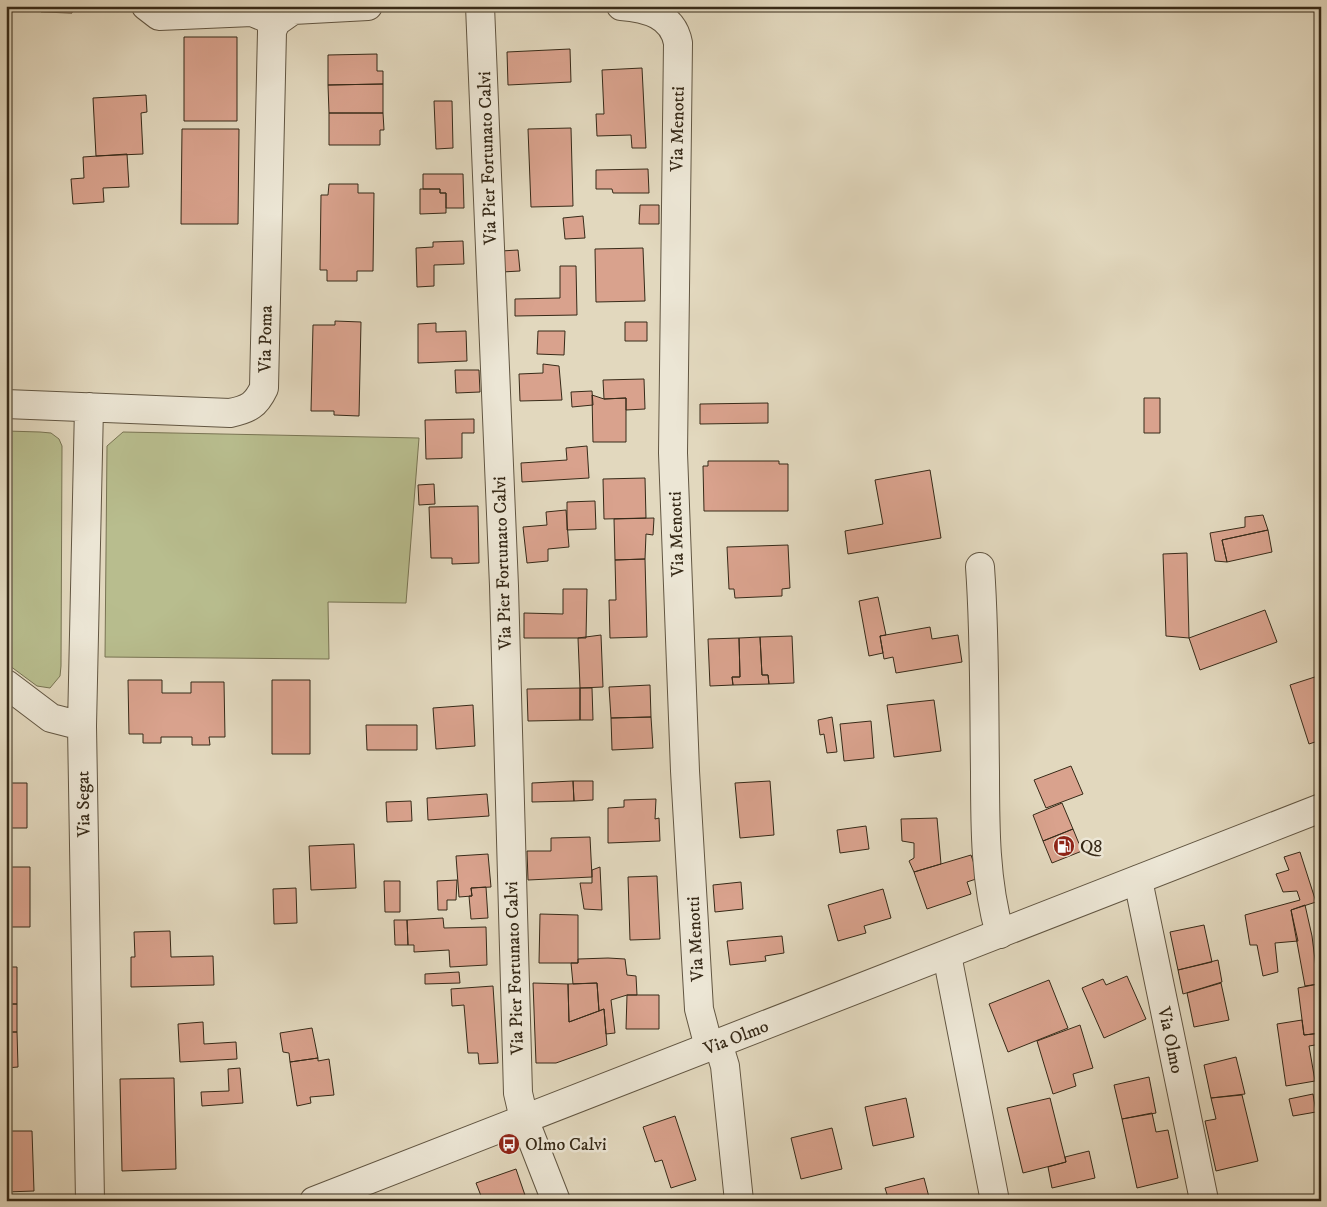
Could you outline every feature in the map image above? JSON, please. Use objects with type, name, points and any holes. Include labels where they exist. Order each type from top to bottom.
[{"type":"street","points":[[146,6],[159,16],[252,12],[276,22],[293,10],[368,6]]},
{"type":"street","name":"Via Pier Fortunato Calvi","points":[[480,6],[504,596],[518,1093],[524,1119]]},
{"type":"street","name":"Via Menotti","points":[[621,6],[653,13],[669,22],[676,30],[678,44],[673,444],[685,771],[699,1009],[725,1066],[740,1201]]},
{"type":"street","name":"Via Poma","points":[[6,404],[230,412],[247,410],[257,402],[264,388],[271,37],[276,22]]},
{"type":"street","name":"Via Segat","points":[[89,407],[82,726],[90,1201]]},
{"type":"street","points":[[980,567],[983,609],[986,841],[994,912],[1000,934]]},
{"type":"street","points":[[6,684],[51,718],[82,726]]},
{"type":"street","name":"Via Olmo","points":[[314,1201],[358,1193],[524,1119],[1321,808]]},
{"type":"street","name":"Via Olmo","points":[[1138,880],[1204,1200]]},
{"type":"street","points":[[947,955],[995,1201]]},
{"type":"street","points":[[524,1119],[556,1201]]},
{"type":"green space","points":[[6,431],[51,433],[59,439],[62,446],[61,666],[60,676],[50,688],[37,686],[6,663]]},
{"type":"green space","points":[[123,432],[419,438],[406,603],[328,602],[329,659],[105,657],[107,446]]},
{"type":"building","points":[[41,6],[73,6],[72,13],[41,12]]},
{"type":"building","points":[[184,37],[237,37],[237,121],[184,121]]},
{"type":"building","points":[[570,49],[571,82],[508,85],[507,52]]},
{"type":"building","points":[[377,54],[377,71],[383,71],[383,84],[328,85],[328,55]]},
{"type":"building","points":[[642,68],[646,148],[632,148],[631,135],[597,136],[596,114],[604,114],[602,70]]},
{"type":"building","points":[[383,84],[383,113],[329,113],[328,85]]},
{"type":"building","points":[[146,95],[147,112],[141,113],[143,154],[96,156],[93,98]]},
{"type":"building","points":[[434,101],[452,101],[453,148],[436,149]]},
{"type":"building","points":[[329,113],[383,113],[384,130],[380,130],[380,145],[329,145]]},
{"type":"building","points":[[571,128],[573,206],[531,207],[528,129]]},
{"type":"building","points":[[182,129],[239,129],[238,224],[181,224]]},
{"type":"building","points":[[127,154],[129,187],[103,188],[104,202],[73,204],[71,179],[84,178],[83,157]]},
{"type":"building","points":[[648,169],[649,193],[613,193],[612,189],[596,189],[596,170]]},
{"type":"building","points":[[423,174],[463,174],[464,208],[446,208],[446,193],[440,193],[440,189],[423,189]]},
{"type":"building","points":[[329,184],[358,184],[358,193],[374,193],[373,271],[357,271],[357,281],[327,281],[327,270],[320,270],[321,195],[328,195]]},
{"type":"building","points":[[420,189],[440,189],[440,193],[446,193],[446,213],[420,214]]},
{"type":"building","points":[[640,205],[659,205],[659,224],[639,224]]},
{"type":"building","points":[[583,216],[585,238],[565,239],[563,218]]},
{"type":"building","points":[[463,241],[464,264],[434,265],[434,286],[417,287],[416,248],[433,247],[433,242]]},
{"type":"building","points":[[643,248],[645,301],[596,302],[595,249]]},
{"type":"building","points":[[518,250],[520,271],[502,272],[501,251]]},
{"type":"building","points":[[560,266],[576,266],[577,315],[515,316],[515,299],[560,298]]},
{"type":"building","points":[[335,321],[361,322],[359,416],[334,415],[334,411],[311,411],[313,325],[335,325]]},
{"type":"building","points":[[625,322],[647,322],[647,341],[625,341]]},
{"type":"building","points":[[436,323],[436,332],[466,331],[467,361],[418,363],[418,324]]},
{"type":"building","points":[[538,331],[565,331],[564,355],[537,354]]},
{"type":"building","points":[[543,364],[559,366],[562,400],[520,401],[519,374],[543,373]]},
{"type":"building","points":[[455,370],[479,370],[480,392],[456,393]]},
{"type":"building","points":[[644,379],[645,409],[626,410],[626,398],[604,399],[603,380]]},
{"type":"building","points":[[592,391],[593,405],[572,407],[571,392]]},
{"type":"building","points":[[592,395],[604,399],[626,398],[626,442],[593,442]]},
{"type":"building","points":[[1144,398],[1160,398],[1160,433],[1144,433]]},
{"type":"building","points":[[768,403],[768,423],[700,424],[700,404]]},
{"type":"building","points":[[474,419],[474,433],[462,433],[462,458],[426,459],[425,420]]},
{"type":"building","points":[[587,446],[589,478],[522,482],[521,463],[567,460],[566,448]]},
{"type":"building","points":[[708,461],[779,461],[779,464],[788,464],[788,511],[704,511],[703,466],[708,466]]},
{"type":"building","points":[[930,470],[941,538],[848,554],[845,531],[883,524],[875,480]]},
{"type":"building","points":[[645,478],[646,518],[604,519],[603,479]]},
{"type":"building","points":[[434,484],[435,504],[419,505],[418,485]]},
{"type":"building","points":[[595,501],[596,529],[567,530],[567,502]]},
{"type":"building","points":[[478,506],[479,563],[452,564],[452,558],[431,558],[429,507]]},
{"type":"building","points":[[566,510],[569,547],[548,549],[548,561],[527,563],[523,527],[547,525],[546,512]]},
{"type":"building","points":[[1263,515],[1268,530],[1222,540],[1227,562],[1215,561],[1210,533],[1245,527],[1245,517]]},
{"type":"building","points":[[654,518],[653,535],[646,534],[645,559],[615,560],[614,519]]},
{"type":"building","points":[[1268,530],[1272,552],[1227,562],[1222,540]]},
{"type":"building","points":[[788,545],[790,588],[782,589],[782,596],[735,598],[734,589],[729,589],[727,547]]},
{"type":"building","points":[[1187,553],[1189,638],[1166,636],[1163,554]]},
{"type":"building","points":[[645,559],[647,637],[610,638],[609,600],[616,600],[615,560]]},
{"type":"building","points":[[563,589],[587,589],[586,638],[524,638],[524,613],[563,614]]},
{"type":"building","points":[[878,597],[886,635],[880,636],[883,653],[869,656],[859,601]]},
{"type":"building","points":[[1265,610],[1277,642],[1200,670],[1189,638]]},
{"type":"building","points":[[930,627],[932,639],[958,635],[962,662],[896,673],[893,657],[884,659],[880,636]]},
{"type":"building","points":[[601,635],[603,687],[580,688],[578,638]]},
{"type":"building","points":[[792,636],[794,683],[769,684],[768,675],[762,675],[760,637]]},
{"type":"building","points":[[760,637],[762,675],[768,675],[769,684],[733,685],[732,677],[740,677],[739,638]]},
{"type":"building","points":[[739,638],[740,677],[732,677],[733,685],[710,686],[708,639]]},
{"type":"building","points":[[1321,675],[1321,740],[1309,744],[1290,685]]},
{"type":"building","points":[[128,680],[162,680],[162,693],[191,693],[191,682],[224,682],[225,737],[209,737],[210,745],[192,745],[192,737],[161,737],[161,743],[143,743],[143,734],[129,734]]},
{"type":"building","points":[[272,680],[310,680],[310,754],[272,754]]},
{"type":"building","points":[[650,685],[651,717],[611,718],[609,687]]},
{"type":"building","points":[[580,688],[580,720],[528,721],[527,689]]},
{"type":"building","points":[[580,688],[592,688],[593,720],[580,720]]},
{"type":"building","points":[[934,700],[941,751],[894,757],[887,705]]},
{"type":"building","points":[[473,705],[475,746],[436,749],[433,708]]},
{"type":"building","points":[[651,717],[653,748],[612,750],[611,718]]},
{"type":"building","points":[[832,717],[837,752],[827,753],[824,734],[820,735],[818,720]]},
{"type":"building","points":[[871,721],[874,758],[844,761],[840,724]]},
{"type":"building","points":[[366,725],[417,725],[417,750],[367,750]]},
{"type":"building","points":[[1071,766],[1083,794],[1046,808],[1034,780]]},
{"type":"building","points":[[573,781],[593,781],[593,800],[574,801]]},
{"type":"building","points":[[573,781],[574,801],[532,802],[532,783]]},
{"type":"building","points":[[770,781],[774,835],[740,838],[735,783]]},
{"type":"building","points":[[6,783],[27,783],[27,828],[6,828]]},
{"type":"building","points":[[487,794],[489,816],[428,820],[427,798]]},
{"type":"building","points":[[656,799],[655,819],[659,818],[660,841],[608,843],[608,808],[624,807],[624,800]]},
{"type":"building","points":[[411,801],[412,821],[387,822],[386,802]]},
{"type":"building","points":[[1062,803],[1073,829],[1043,841],[1033,815]]},
{"type":"building","points":[[937,818],[941,864],[914,872],[909,861],[914,858],[914,843],[902,841],[901,819]]},
{"type":"building","points":[[866,826],[869,849],[840,853],[837,830]]},
{"type":"building","points":[[1073,829],[1082,851],[1052,863],[1043,841]]},
{"type":"building","points":[[590,837],[592,877],[528,880],[527,851],[551,851],[551,838]]},
{"type":"building","points":[[354,844],[356,888],[311,890],[309,846]]},
{"type":"building","points":[[1300,852],[1316,902],[1291,910],[1298,941],[1275,943],[1278,972],[1263,976],[1257,945],[1250,945],[1245,915],[1300,900],[1297,891],[1283,892],[1276,874],[1289,870],[1284,857]]},
{"type":"building","points":[[488,854],[491,887],[471,888],[472,896],[459,897],[456,856]]},
{"type":"building","points":[[971,855],[979,878],[967,882],[971,894],[927,909],[914,872]]},
{"type":"building","points":[[6,867],[30,867],[30,927],[6,927]]},
{"type":"building","points":[[600,867],[602,910],[584,909],[580,883],[592,883],[592,870]]},
{"type":"building","points":[[657,876],[660,939],[630,940],[628,877]]},
{"type":"building","points":[[457,880],[456,900],[447,900],[447,910],[438,910],[437,881]]},
{"type":"building","points":[[384,881],[400,881],[400,912],[385,912]]},
{"type":"building","points":[[741,882],[743,909],[715,912],[713,885]]},
{"type":"building","points":[[486,887],[488,918],[471,919],[469,896],[472,896],[471,888]]},
{"type":"building","points":[[296,888],[297,923],[274,924],[273,889]]},
{"type":"building","points":[[883,889],[891,918],[864,926],[866,933],[838,941],[828,905]]},
{"type":"building","points":[[1305,905],[1312,936],[1318,984],[1305,986],[1291,910]]},
{"type":"building","points":[[540,914],[578,915],[578,963],[539,963]]},
{"type":"building","points":[[443,918],[444,928],[486,927],[487,965],[450,967],[449,950],[414,952],[414,945],[408,945],[407,920]]},
{"type":"building","points":[[394,920],[407,920],[408,945],[395,945]]},
{"type":"building","points":[[1204,925],[1212,962],[1178,970],[1170,932]]},
{"type":"building","points":[[170,931],[171,957],[213,956],[214,985],[131,987],[131,957],[135,957],[134,932]]},
{"type":"building","points":[[782,936],[784,953],[765,956],[766,961],[730,965],[727,941]]},
{"type":"building","points":[[578,959],[625,959],[627,975],[636,976],[637,995],[627,995],[611,1000],[615,1033],[606,1034],[604,1009],[599,1011],[597,983],[573,984],[571,963],[578,963]]},
{"type":"building","points":[[1218,960],[1222,982],[1183,994],[1178,970]]},
{"type":"building","points":[[6,967],[17,967],[17,1004],[6,1004]]},
{"type":"building","points":[[459,972],[460,983],[425,984],[425,974]]},
{"type":"building","points":[[1127,976],[1146,1019],[1104,1038],[1082,988],[1103,979],[1106,985]]},
{"type":"building","points":[[1049,980],[1068,1028],[1008,1052],[989,1004]]},
{"type":"building","points":[[533,983],[568,984],[569,1022],[604,1009],[607,1045],[556,1063],[536,1063]]},
{"type":"building","points":[[597,983],[599,1011],[569,1022],[568,984]]},
{"type":"building","points":[[1221,983],[1229,1020],[1194,1027],[1187,993]]},
{"type":"building","points":[[1318,984],[1321,1033],[1304,1035],[1298,988]]},
{"type":"building","points":[[493,986],[498,1063],[479,1064],[478,1053],[468,1053],[464,1005],[452,1006],[451,989]]},
{"type":"building","points":[[627,995],[659,995],[659,1029],[626,1029]]},
{"type":"building","points":[[6,1004],[17,1004],[17,1032],[6,1032]]},
{"type":"building","points":[[1302,1020],[1304,1035],[1321,1033],[1321,1044],[1309,1046],[1315,1081],[1286,1086],[1277,1024]]},
{"type":"building","points":[[203,1022],[204,1044],[236,1042],[237,1059],[180,1062],[178,1024]]},
{"type":"building","points":[[1080,1025],[1093,1068],[1073,1074],[1076,1086],[1053,1094],[1037,1041]]},
{"type":"building","points":[[312,1028],[318,1058],[290,1062],[289,1053],[283,1052],[280,1033]]},
{"type":"building","points":[[6,1032],[17,1032],[18,1067],[6,1068]]},
{"type":"building","points":[[1236,1057],[1245,1094],[1211,1098],[1204,1065]]},
{"type":"building","points":[[318,1058],[318,1061],[329,1059],[334,1095],[310,1097],[311,1103],[297,1106],[290,1062]]},
{"type":"building","points":[[240,1068],[243,1103],[202,1106],[201,1092],[229,1091],[228,1069]]},
{"type":"building","points":[[1149,1077],[1156,1113],[1122,1119],[1114,1085]]},
{"type":"building","points":[[174,1078],[176,1169],[122,1171],[120,1079]]},
{"type":"building","points":[[1313,1094],[1316,1112],[1293,1116],[1289,1099]]},
{"type":"building","points":[[1242,1095],[1258,1161],[1216,1171],[1205,1121],[1216,1119],[1211,1098]]},
{"type":"building","points":[[906,1098],[914,1137],[873,1146],[865,1107]]},
{"type":"building","points":[[1050,1098],[1066,1162],[1023,1173],[1007,1108]]},
{"type":"building","points":[[1152,1113],[1156,1132],[1168,1130],[1178,1178],[1137,1188],[1122,1119]]},
{"type":"building","points":[[675,1116],[696,1180],[671,1188],[662,1160],[655,1162],[643,1127]]},
{"type":"building","points":[[832,1128],[842,1169],[801,1179],[791,1138]]},
{"type":"building","points":[[6,1131],[32,1131],[34,1191],[6,1192]]},
{"type":"building","points":[[1089,1151],[1095,1178],[1052,1188],[1048,1167],[1066,1162],[1065,1157]]},
{"type":"building","points":[[516,1169],[527,1201],[483,1201],[476,1183]]},
{"type":"building","points":[[924,1178],[930,1201],[889,1201],[885,1188]]},
{"type":"place","name":"Q8","points":[[1064,846]]},
{"type":"place","name":"Olmo Calvi","points":[[509,1144]]}]
